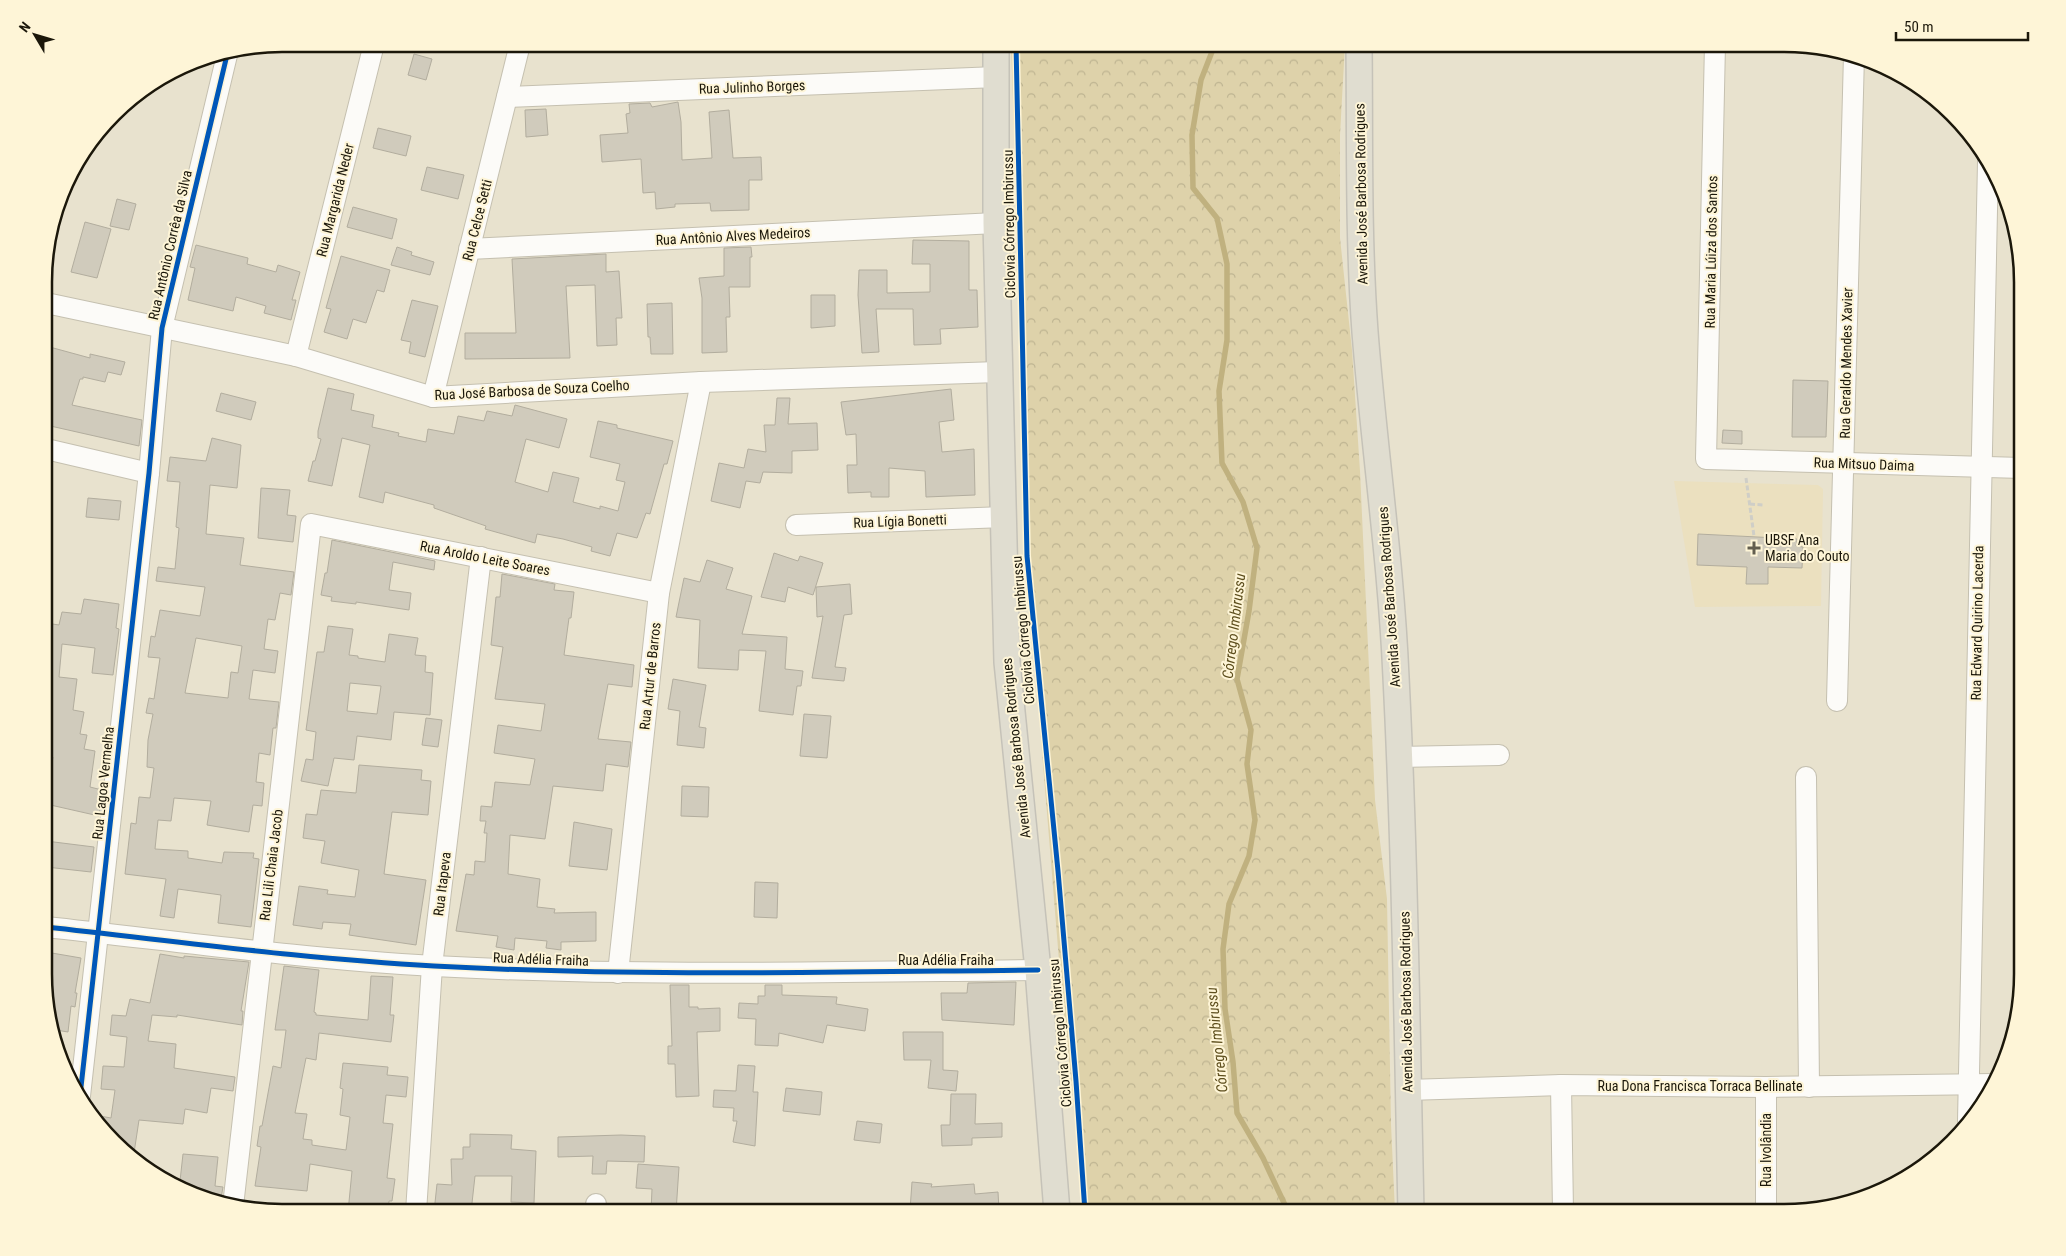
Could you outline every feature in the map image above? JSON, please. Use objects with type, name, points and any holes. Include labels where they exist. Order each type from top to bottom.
[{"type":"main road","name":"Avenida José Barbosa Rodrigues","points":[[996,52],[998,372],[1007,662],[1038,970],[1056,1204]]},
{"type":"main road","name":"Avenida José Barbosa Rodrigues","points":[[1359,52],[1365,331],[1378,456],[1396,676],[1411,1204]]},
{"type":"street","name":"Rua Margarida Neder","points":[[296,356],[372,52]]},
{"type":"street","name":"Rua Celce Setti","points":[[433,397],[518,52]]},
{"type":"street","name":"Rua Maria Lúiza dos Santos","points":[[1706,459],[1715,52]]},
{"type":"street","name":"Rua Antônio Corrêa da Silva","points":[[149,472],[162,328],[225,60]]},
{"type":"street","name":"Rua Geraldo Mendes Xavier","points":[[1837,700],[1854,64]]},
{"type":"street","name":"Rua Julinho Borges","points":[[508,97],[997,78]]},
{"type":"street","name":"Rua Edward Quirino Lacerda","points":[[1968,1110],[1988,177]]},
{"type":"street","name":"Rua Antônio Alves Medeiros","points":[[469,249],[996,223]]},
{"type":"street","name":"Rua José Barbosa de Souza Coelho","points":[[52,304],[296,356],[433,397],[700,382],[998,372]]},
{"type":"street","name":"Rua Artur de Barros","points":[[618,973],[660,593],[700,382]]},
{"type":"street","points":[[52,450],[149,472]]},
{"type":"street","name":"Rua Mitsuo Daima","points":[[1706,459],[2014,468]]},
{"type":"street","name":"Rua Lagoa Vermelha","points":[[81,1085],[149,472]]},
{"type":"street","name":"Rua Lígia Bonetti","points":[[796,525],[1004,518]]},
{"type":"street","name":"Rua Aroldo Leite Soares","points":[[311,524],[660,593]]},
{"type":"street","name":"Rua Lili Chaia Jacob","points":[[234,1198],[311,524]]},
{"type":"street","name":"Rua Itapeva","points":[[417,1204],[432,966],[481,558]]},
{"type":"street","points":[[1398,758],[1499,756]]},
{"type":"street","points":[[1806,777],[1809,1087]]},
{"type":"street","name":"Rua Adélia Fraiha","points":[[52,928],[261,952],[432,966],[618,973],[1038,970]]},
{"type":"street","name":"Rua Dona Francisca Torraca Bellinate","points":[[1408,1090],[1561,1086],[1809,1087],[1985,1084]]},
{"type":"street","points":[[1561,1086],[1563,1204]]},
{"type":"street","name":"Rua Ivolândia","points":[[1766,1087],[1766,1204]]},
{"type":"path","points":[[1746,475],[1754,536]]},
{"type":"path","points":[[1750,504],[1763,505]]},
{"type":"shaded area","name":"UBSF Ana Maria do Couto","points":[[1674,481],[1818,485],[1823,489],[1821,606],[1695,607]]},
{"type":"green space","points":[[1011,52],[1345,52],[1340,135],[1340,238],[1352,350],[1360,471],[1375,800],[1387,899],[1391,1124],[1395,1204],[1084,1204],[1061,985],[1034,653],[1028,539]]},
{"type":"building","points":[[414,54],[432,59],[426,80],[408,75]]},
{"type":"building","points":[[678,102],[681,122],[682,160],[712,158],[709,112],[729,110],[733,158],[761,157],[762,180],[749,180],[749,210],[711,211],[710,203],[675,204],[675,207],[656,209],[655,192],[643,193],[641,159],[602,162],[600,135],[628,133],[626,114],[630,113],[629,104],[650,103],[652,107]]},
{"type":"building","points":[[546,109],[548,135],[526,137],[525,110]]},
{"type":"building","points":[[378,128],[411,136],[406,156],[373,148]]},
{"type":"building","points":[[427,167],[464,175],[458,199],[421,190]]},
{"type":"building","points":[[117,199],[136,204],[129,230],[110,226]]},
{"type":"building","points":[[353,207],[397,219],[392,239],[347,227]]},
{"type":"building","points":[[85,222],[111,229],[97,278],[71,272]]},
{"type":"building","points":[[913,240],[969,241],[969,290],[977,290],[978,327],[940,329],[941,344],[914,345],[913,309],[876,309],[879,352],[862,353],[858,295],[859,270],[887,270],[887,293],[930,292],[930,264],[912,264]]},
{"type":"building","points":[[196,245],[248,258],[247,264],[276,272],[278,265],[300,272],[292,300],[296,300],[291,320],[264,313],[266,306],[236,297],[233,311],[188,300],[195,268],[190,267]]},
{"type":"building","points":[[397,247],[412,252],[411,255],[434,262],[430,275],[391,265]]},
{"type":"building","points":[[751,247],[750,287],[729,287],[730,317],[726,317],[727,352],[702,353],[702,298],[699,278],[724,276],[724,248]]},
{"type":"building","points":[[606,254],[606,272],[619,271],[622,318],[616,318],[617,345],[597,346],[595,285],[566,286],[570,358],[465,359],[465,333],[516,333],[512,259]]},
{"type":"building","points":[[341,256],[390,270],[384,292],[377,290],[366,323],[353,319],[347,339],[324,332],[331,309],[326,308]]},
{"type":"building","points":[[811,295],[835,295],[835,326],[811,328]]},
{"type":"building","points":[[412,300],[438,306],[425,357],[409,353],[411,342],[401,340]]},
{"type":"building","points":[[672,303],[673,354],[651,354],[650,337],[648,337],[647,304]]},
{"type":"building","points":[[52,348],[90,358],[90,354],[125,362],[121,375],[108,372],[105,382],[83,377],[83,379],[80,379],[72,405],[142,420],[139,446],[52,426]]},
{"type":"building","points":[[1793,380],[1828,381],[1826,437],[1792,437]]},
{"type":"building","points":[[328,388],[354,394],[351,410],[374,415],[372,427],[399,433],[398,436],[426,442],[428,429],[454,434],[458,416],[484,421],[487,411],[512,416],[515,405],[567,419],[559,448],[526,439],[515,482],[548,492],[553,472],[579,478],[573,502],[600,509],[600,506],[618,511],[625,482],[616,480],[620,464],[590,457],[598,421],[617,425],[617,428],[673,441],[667,464],[664,464],[650,514],[646,513],[637,538],[617,533],[610,556],[591,551],[592,547],[563,539],[537,534],[535,543],[485,529],[486,526],[434,508],[434,505],[385,492],[383,503],[359,497],[370,445],[342,438],[332,486],[308,481],[321,439],[318,438],[318,431]]},
{"type":"building","points":[[951,389],[954,420],[939,422],[942,452],[974,449],[975,495],[926,497],[925,471],[889,468],[889,497],[871,497],[871,492],[848,493],[847,465],[857,465],[856,434],[846,435],[841,402]]},
{"type":"building","points":[[221,393],[256,402],[251,420],[216,411]]},
{"type":"building","points":[[777,398],[790,398],[788,424],[817,423],[818,450],[792,451],[792,473],[763,472],[760,483],[746,481],[740,508],[711,501],[719,463],[744,468],[748,449],[766,452],[764,425],[775,425]]},
{"type":"building","points":[[1723,430],[1742,431],[1742,444],[1722,443]]},
{"type":"building","points":[[212,438],[241,445],[237,488],[210,485],[206,534],[244,538],[240,565],[294,572],[291,595],[280,593],[275,620],[268,619],[264,649],[278,651],[275,673],[253,670],[249,699],[279,702],[276,728],[273,728],[270,755],[259,753],[256,782],[264,783],[262,806],[253,805],[249,832],[207,825],[211,801],[174,798],[171,821],[158,820],[155,849],[188,851],[188,858],[222,863],[224,852],[254,853],[253,858],[259,859],[251,927],[218,923],[221,895],[178,889],[174,918],[160,916],[166,879],[125,874],[131,823],[136,824],[139,797],[150,798],[154,768],[147,767],[148,740],[153,714],[146,713],[149,698],[154,699],[160,658],[148,657],[151,636],[155,637],[160,610],[200,616],[205,587],[156,581],[158,567],[175,569],[179,528],[176,527],[180,482],[167,481],[170,457],[206,461]],"holes":[[[196,638],[242,646],[238,673],[231,672],[228,698],[185,693]]]},
{"type":"building","points":[[261,488],[290,490],[287,515],[296,516],[293,542],[258,538]]},
{"type":"building","points":[[88,498],[121,501],[119,520],[86,517]]},
{"type":"building","points":[[1698,534],[1797,539],[1796,546],[1803,547],[1802,568],[1768,567],[1768,584],[1746,584],[1747,567],[1697,565]]},
{"type":"building","points":[[332,540],[435,561],[434,570],[393,562],[389,590],[411,593],[409,610],[356,602],[356,604],[331,601],[332,597],[321,595],[325,573],[327,573]]},
{"type":"building","points":[[774,553],[798,561],[800,556],[823,563],[813,595],[788,587],[785,602],[761,597]]},
{"type":"building","points":[[707,560],[733,568],[726,589],[752,596],[742,634],[787,637],[785,669],[803,671],[801,686],[797,686],[793,715],[759,711],[766,651],[739,650],[738,670],[698,668],[700,620],[676,617],[684,578],[700,582]]},
{"type":"building","points":[[502,574],[555,584],[554,590],[574,592],[564,655],[634,665],[632,687],[608,684],[598,739],[631,742],[628,767],[606,764],[603,791],[553,786],[545,839],[510,835],[508,874],[540,879],[537,907],[555,909],[554,913],[596,912],[596,941],[561,942],[561,950],[546,948],[547,941],[515,938],[514,950],[496,947],[498,936],[456,931],[466,874],[474,875],[475,861],[485,862],[487,833],[484,833],[486,821],[480,821],[481,806],[492,807],[495,782],[530,785],[535,759],[494,753],[498,725],[541,731],[545,704],[495,699],[503,647],[491,645],[496,597],[500,597]]},
{"type":"building","points":[[850,584],[852,614],[844,615],[835,667],[846,668],[844,681],[812,678],[823,616],[817,617],[816,587]]},
{"type":"building","points":[[84,599],[119,604],[116,628],[119,629],[113,675],[92,673],[95,648],[62,644],[59,677],[77,679],[73,710],[84,712],[80,734],[87,735],[84,749],[95,751],[90,787],[102,790],[99,816],[52,805],[52,624],[59,625],[62,612],[81,614]]},
{"type":"building","points":[[328,626],[353,629],[349,655],[385,662],[389,634],[418,638],[415,655],[426,656],[425,672],[433,673],[430,715],[394,712],[391,740],[357,736],[354,760],[334,758],[328,786],[301,781],[306,759],[313,760],[316,732],[306,730],[317,652],[324,652]],"holes":[[[350,683],[381,686],[377,714],[347,711]]]},
{"type":"building","points":[[673,679],[706,685],[699,727],[706,728],[704,748],[677,745],[680,711],[668,709]]},
{"type":"building","points":[[804,714],[831,716],[827,758],[800,756]]},
{"type":"building","points":[[426,718],[442,720],[438,747],[422,745]]},
{"type":"building","points":[[359,765],[422,770],[421,780],[431,781],[428,815],[392,812],[384,874],[426,880],[416,945],[349,935],[351,924],[323,922],[322,929],[293,925],[299,886],[328,890],[327,894],[355,897],[359,870],[321,863],[325,841],[303,838],[306,814],[317,815],[321,790],[356,793]]},
{"type":"building","points":[[682,786],[709,787],[708,817],[681,816]]},
{"type":"building","points":[[574,822],[612,829],[607,870],[569,866]]},
{"type":"building","points":[[52,842],[94,847],[91,872],[52,868]]},
{"type":"building","points":[[755,882],[778,883],[777,918],[754,917]]},
{"type":"building","points":[[52,953],[81,958],[75,993],[77,993],[75,1007],[71,1006],[68,1032],[60,1031],[54,1003]]},
{"type":"building","points":[[160,954],[184,958],[184,956],[249,962],[241,1011],[243,1011],[242,1025],[177,1015],[177,1017],[152,1015],[148,1041],[176,1044],[174,1068],[235,1077],[233,1091],[211,1088],[207,1113],[185,1109],[183,1124],[139,1120],[135,1149],[103,1117],[111,1118],[115,1090],[101,1089],[103,1066],[124,1067],[127,1037],[110,1035],[112,1015],[126,1016],[130,999],[150,1003]]},
{"type":"building","points":[[284,966],[319,970],[314,1012],[316,1015],[368,1020],[371,976],[393,977],[390,1015],[394,1015],[391,1042],[319,1033],[316,1060],[306,1058],[295,1113],[307,1114],[303,1139],[312,1140],[312,1145],[346,1150],[350,1117],[340,1115],[343,1089],[340,1088],[343,1063],[388,1067],[387,1075],[408,1077],[406,1097],[386,1095],[383,1123],[393,1124],[387,1178],[395,1179],[392,1201],[389,1201],[389,1204],[349,1204],[352,1171],[310,1164],[307,1191],[255,1186],[261,1147],[257,1146],[260,1126],[262,1126],[273,1066],[281,1068],[286,1030],[275,1030]]},
{"type":"building","points":[[1016,982],[1014,1025],[942,1020],[941,993],[967,993],[968,983]]},
{"type":"building","points":[[670,985],[689,985],[689,1007],[698,1007],[698,1009],[720,1008],[720,1031],[697,1032],[699,1096],[676,1097],[675,1064],[668,1064],[668,1046],[672,1046]]},
{"type":"building","points":[[765,985],[782,985],[782,995],[837,997],[836,1004],[868,1009],[865,1031],[827,1025],[823,1043],[779,1033],[778,1046],[755,1045],[756,1019],[738,1018],[739,1003],[758,1004],[758,996],[765,996]]},
{"type":"building","points":[[903,1032],[943,1032],[943,1070],[958,1071],[956,1091],[928,1088],[931,1060],[904,1060]]},
{"type":"building","points":[[738,1065],[755,1066],[753,1092],[758,1092],[755,1146],[733,1142],[737,1121],[733,1121],[734,1108],[713,1107],[714,1090],[736,1091]]},
{"type":"building","points":[[786,1088],[822,1092],[820,1115],[783,1111]]},
{"type":"building","points":[[951,1094],[976,1094],[975,1124],[1002,1123],[1002,1137],[972,1138],[972,1145],[942,1146],[941,1125],[950,1125]]},
{"type":"building","points":[[857,1121],[882,1124],[880,1143],[854,1140]]},
{"type":"building","points":[[470,1134],[512,1135],[511,1149],[536,1151],[534,1203],[511,1202],[512,1176],[475,1176],[472,1204],[435,1204],[437,1184],[452,1185],[451,1159],[463,1159],[463,1147],[470,1147]]},
{"type":"building","points":[[645,1136],[644,1162],[607,1161],[606,1174],[592,1174],[593,1156],[558,1157],[558,1137]]},
{"type":"building","points":[[183,1154],[218,1157],[215,1186],[223,1187],[222,1195],[195,1186],[180,1180]]},
{"type":"building","points":[[638,1164],[679,1167],[677,1204],[651,1204],[652,1189],[636,1188]]},
{"type":"building","points":[[912,1182],[932,1184],[931,1187],[974,1184],[975,1194],[998,1192],[999,1204],[910,1204]]},
{"type":"waterway","name":"Córrego Imbirussu","points":[[1212,52],[1201,80],[1192,135],[1193,188],[1217,218],[1227,264],[1227,340],[1219,391],[1222,463],[1243,502],[1257,548],[1249,611],[1237,679],[1251,730],[1247,764],[1255,820],[1249,856],[1229,904],[1223,949],[1225,1009],[1233,1062],[1237,1113],[1263,1158],[1285,1204]]},
{"type":"cycle path","name":"Ciclovia Córrego Imbirussu","points":[[1016,52],[1027,556],[1058,871],[1084,1204]]},
{"type":"cycle path","points":[[81,1085],[149,473],[162,328],[226,59]]},
{"type":"cycle path","name":"Ciclovia Córrego Imbirussu","points":[[52,928],[337,959],[434,966],[660,973],[1038,970]]},
{"type":"place","name":"UBSF Ana Maria do Couto","points":[[1754,548]]}]
